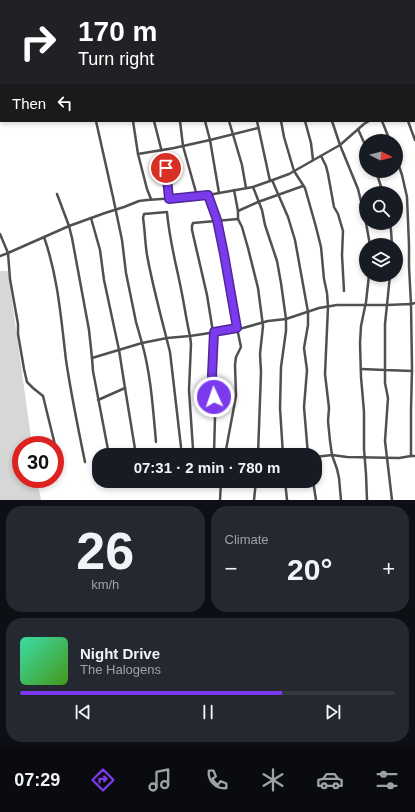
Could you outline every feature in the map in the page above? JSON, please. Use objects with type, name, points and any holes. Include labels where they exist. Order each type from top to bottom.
[{"type":"street","points":[[96,122],[122,240],[126,274],[151,385],[156,442]]},
{"type":"street","points":[[133,122],[138,154],[151,199]]},
{"type":"street","points":[[154,122],[166,168],[169,199]]},
{"type":"street","points":[[180,122],[183,146],[197,196]]},
{"type":"street","points":[[205,122],[210,140],[219,193]]},
{"type":"street","points":[[229,122],[242,165],[246,188]]},
{"type":"street","points":[[257,122],[271,181],[288,217],[295,240],[308,312],[308,325],[304,348],[307,370],[304,407],[307,448]]},
{"type":"street","points":[[281,122],[294,171],[303,186],[321,247],[328,307],[325,374],[329,408],[328,421],[332,455],[339,478],[341,500]]},
{"type":"street","points":[[305,122],[311,143],[313,160]]},
{"type":"street","points":[[332,122],[359,193]]},
{"type":"street","points":[[0,256],[69,226],[139,201],[208,195],[252,187],[271,181],[294,171],[340,145],[364,122]]},
{"type":"street","points":[[382,122],[387,134]]},
{"type":"street","points":[[408,122],[415,140]]},
{"type":"street","points":[[138,154],[183,146],[258,128]]},
{"type":"street","points":[[358,129],[360,134]]},
{"type":"street","points":[[320,156],[326,166],[334,206],[343,231],[342,255],[344,291]]},
{"type":"street","points":[[322,456],[332,455],[347,457],[399,458],[413,456],[411,410],[411,304],[408,266],[409,245],[407,197],[403,178]]},
{"type":"street","points":[[238,211],[258,202],[303,186]]},
{"type":"street","points":[[252,187],[262,210],[265,226],[276,261],[286,319],[286,331],[281,367],[280,408],[283,448]]},
{"type":"street","points":[[234,190],[238,219],[242,227],[260,298],[263,331],[260,354],[261,372],[258,448]]},
{"type":"street","points":[[57,194],[69,226],[76,259],[88,330],[93,371],[108,448]]},
{"type":"street","points":[[208,195],[217,220],[241,348],[236,357],[236,396],[226,448]]},
{"type":"street","points":[[181,447],[170,352],[147,256],[143,218],[144,214],[168,212],[168,223],[173,255],[191,344],[189,390],[193,448]]},
{"type":"street","points":[[91,218],[100,250],[104,280],[119,350],[135,448]]},
{"type":"street","points":[[214,448],[215,417],[212,375],[214,332],[192,226],[193,223],[238,219]]},
{"type":"street","points":[[0,234],[8,253],[10,279],[18,324],[18,334],[27,382],[43,396],[53,436]]},
{"type":"street","points":[[44,237],[55,278],[61,312],[70,389],[85,462]]},
{"type":"street","points":[[367,500],[360,343],[361,326],[368,282]]},
{"type":"street","points":[[389,282],[385,324],[385,383],[388,398],[385,441],[392,500]]},
{"type":"street","points":[[92,358],[142,343],[286,319],[319,308],[337,305],[387,305],[415,303]]},
{"type":"street","points":[[361,369],[412,372]]},
{"type":"street","points":[[98,400],[125,388]]},
{"type":"street","points":[[220,500],[221,488]]},
{"type":"street","points":[[254,500],[255,488]]},
{"type":"street","points":[[286,488],[287,500]]},
{"type":"street","points":[[313,488],[316,500]]},
{"type":"shaded area","points":[[0,271],[8,271],[31,436],[12,436],[12,488],[39,488],[41,500],[0,500]]},
{"type":"route","points":[[166,168],[169,199],[208,195],[217,220],[237,328],[214,332],[212,375],[214,397]]}]
